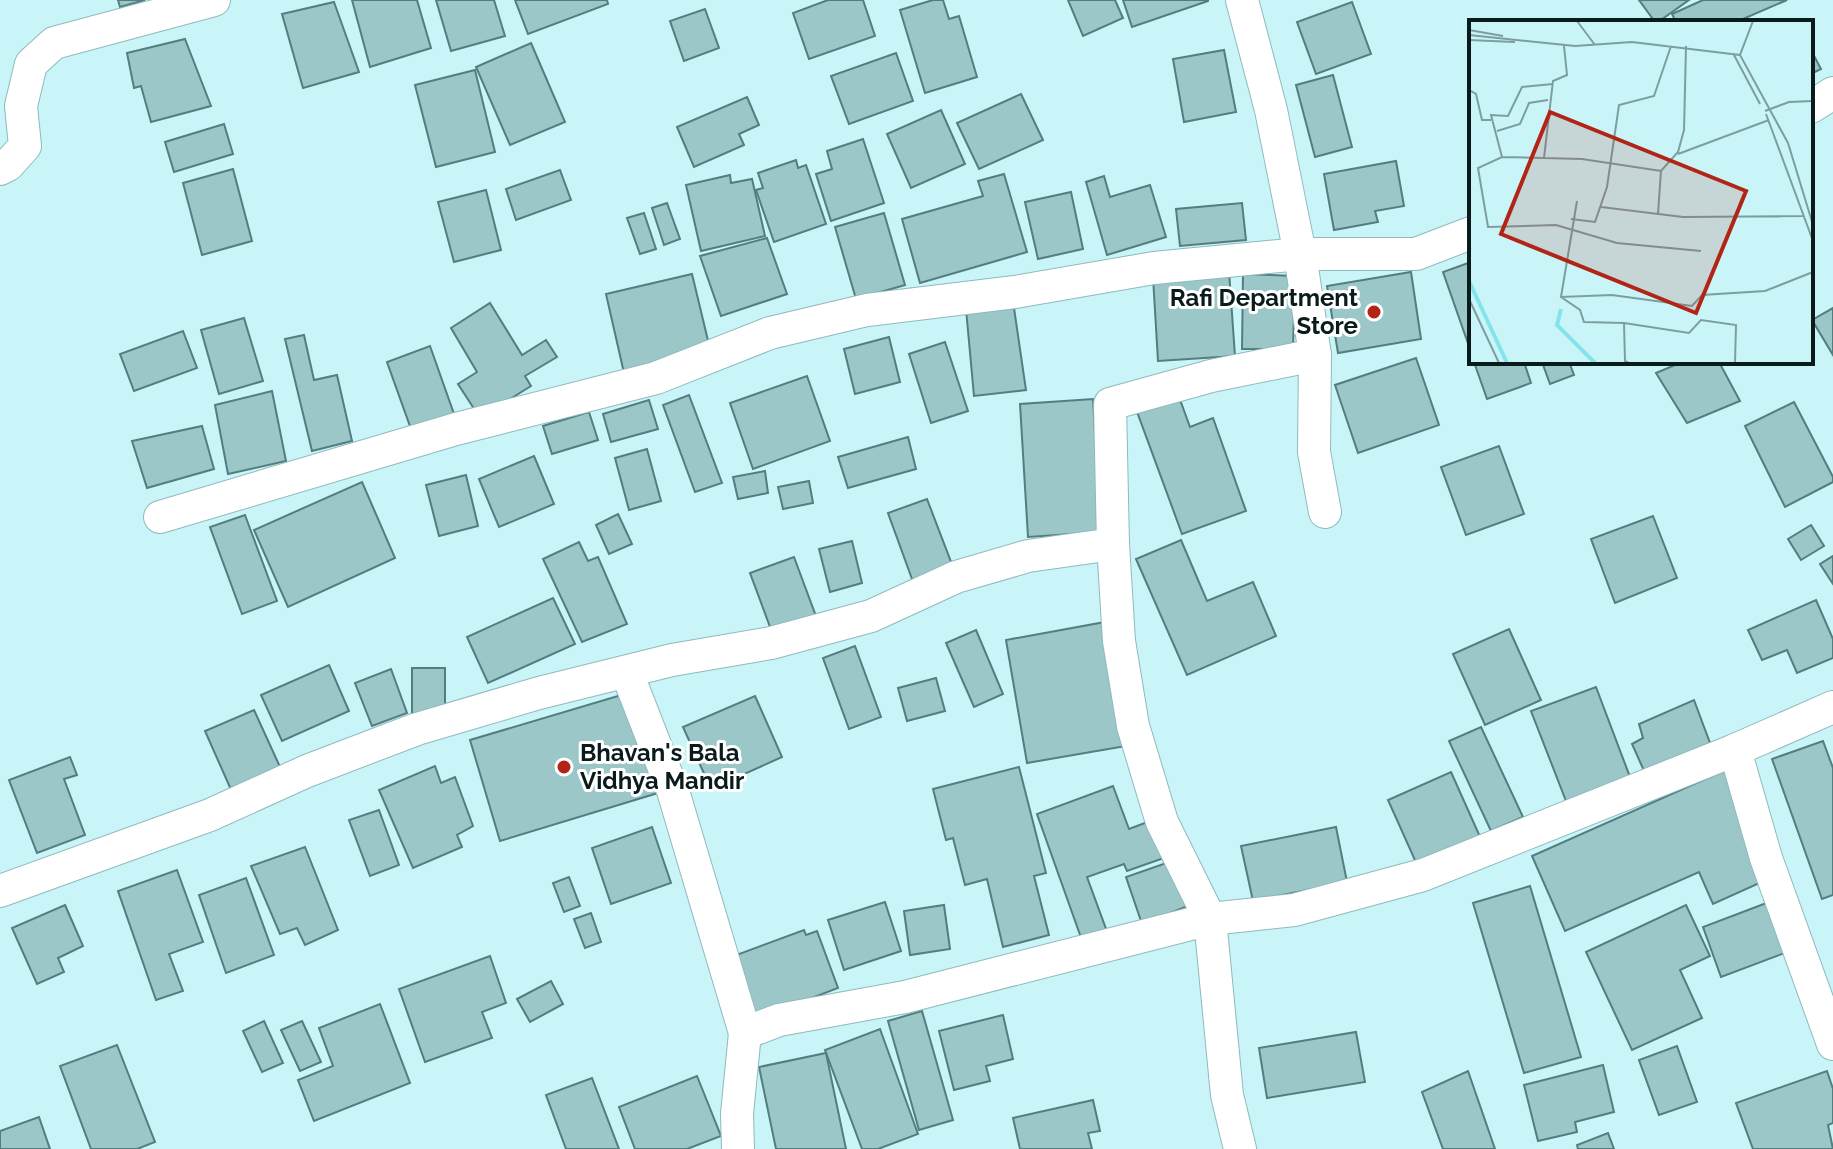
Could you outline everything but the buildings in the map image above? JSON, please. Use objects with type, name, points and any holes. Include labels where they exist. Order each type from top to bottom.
[{"type":"street","points":[[0,169],[8,165],[25,146],[21,106],[31,64],[54,43],[214,0]]},
{"type":"street","points":[[1242,0],[1271,110],[1300,254],[1315,355],[1314,452],[1325,512]]},
{"type":"street","points":[[1813,106],[1833,93]]},
{"type":"street","points":[[160,517],[456,429],[656,378],[770,333],[853,313],[1015,292],[1154,268],[1300,254],[1416,254],[1469,234]]},
{"type":"street","points":[[1240,1149],[1227,1095],[1210,919],[1162,822],[1133,726],[1119,641],[1110,404],[1211,376],[1315,355]]},
{"type":"street","points":[[0,891],[210,815],[307,771],[417,729],[539,693],[672,660],[771,643],[871,616],[956,577],[1028,556],[1113,544]]},
{"type":"street","points":[[627,673],[673,791],[745,1033],[737,1114],[738,1149]]},
{"type":"street","points":[[745,1033],[779,1020],[905,997],[1210,919],[1294,910],[1423,875],[1735,750],[1833,707]]},
{"type":"street","points":[[1735,750],[1766,858],[1833,1044]]},
{"type":"place","name":"Rafi Department Store","points":[[1374,312]]},
{"type":"place","name":"Bhavan's Bala Vidhya Mandir","points":[[564,767]]}]
